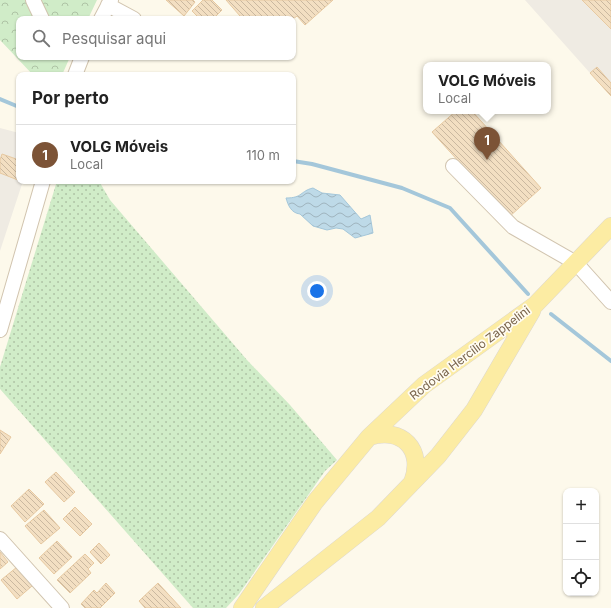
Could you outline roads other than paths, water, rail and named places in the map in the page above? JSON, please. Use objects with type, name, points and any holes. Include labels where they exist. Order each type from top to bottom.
[{"type":"main road","name":"Rodovia Hercílio Zappelini","points":[[242,608],[315,502],[369,437],[424,385],[535,305],[611,226]]},
{"type":"main road","name":"Rodovia Hercílio Zappelini","points":[[264,608],[378,518],[438,456],[474,410],[535,305]]},
{"type":"main road","points":[[369,437],[380,433],[393,434],[404,440],[412,448],[416,460],[417,472],[412,483]]},
{"type":"street","points":[[33,0],[41,16]]},
{"type":"street","points":[[103,16],[110,2],[130,16]]},
{"type":"street","points":[[453,166],[513,227],[576,263],[611,302]]},
{"type":"street","points":[[0,330],[42,184]]},
{"type":"street","points":[[0,539],[62,608]]},
{"type":"water","points":[[313,188],[322,193],[340,195],[361,219],[370,215],[373,233],[355,238],[343,229],[336,228],[327,230],[313,226],[300,214],[294,212],[289,206],[286,198],[299,196]]},
{"type":"waterway","points":[[0,99],[16,106]]},
{"type":"waterway","points":[[296,161],[312,164],[402,188],[450,208],[528,294]]},
{"type":"waterway","points":[[551,314],[611,361]]},
{"type":"place","name":"VOLG Móveis","points":[[487,160]]}]
